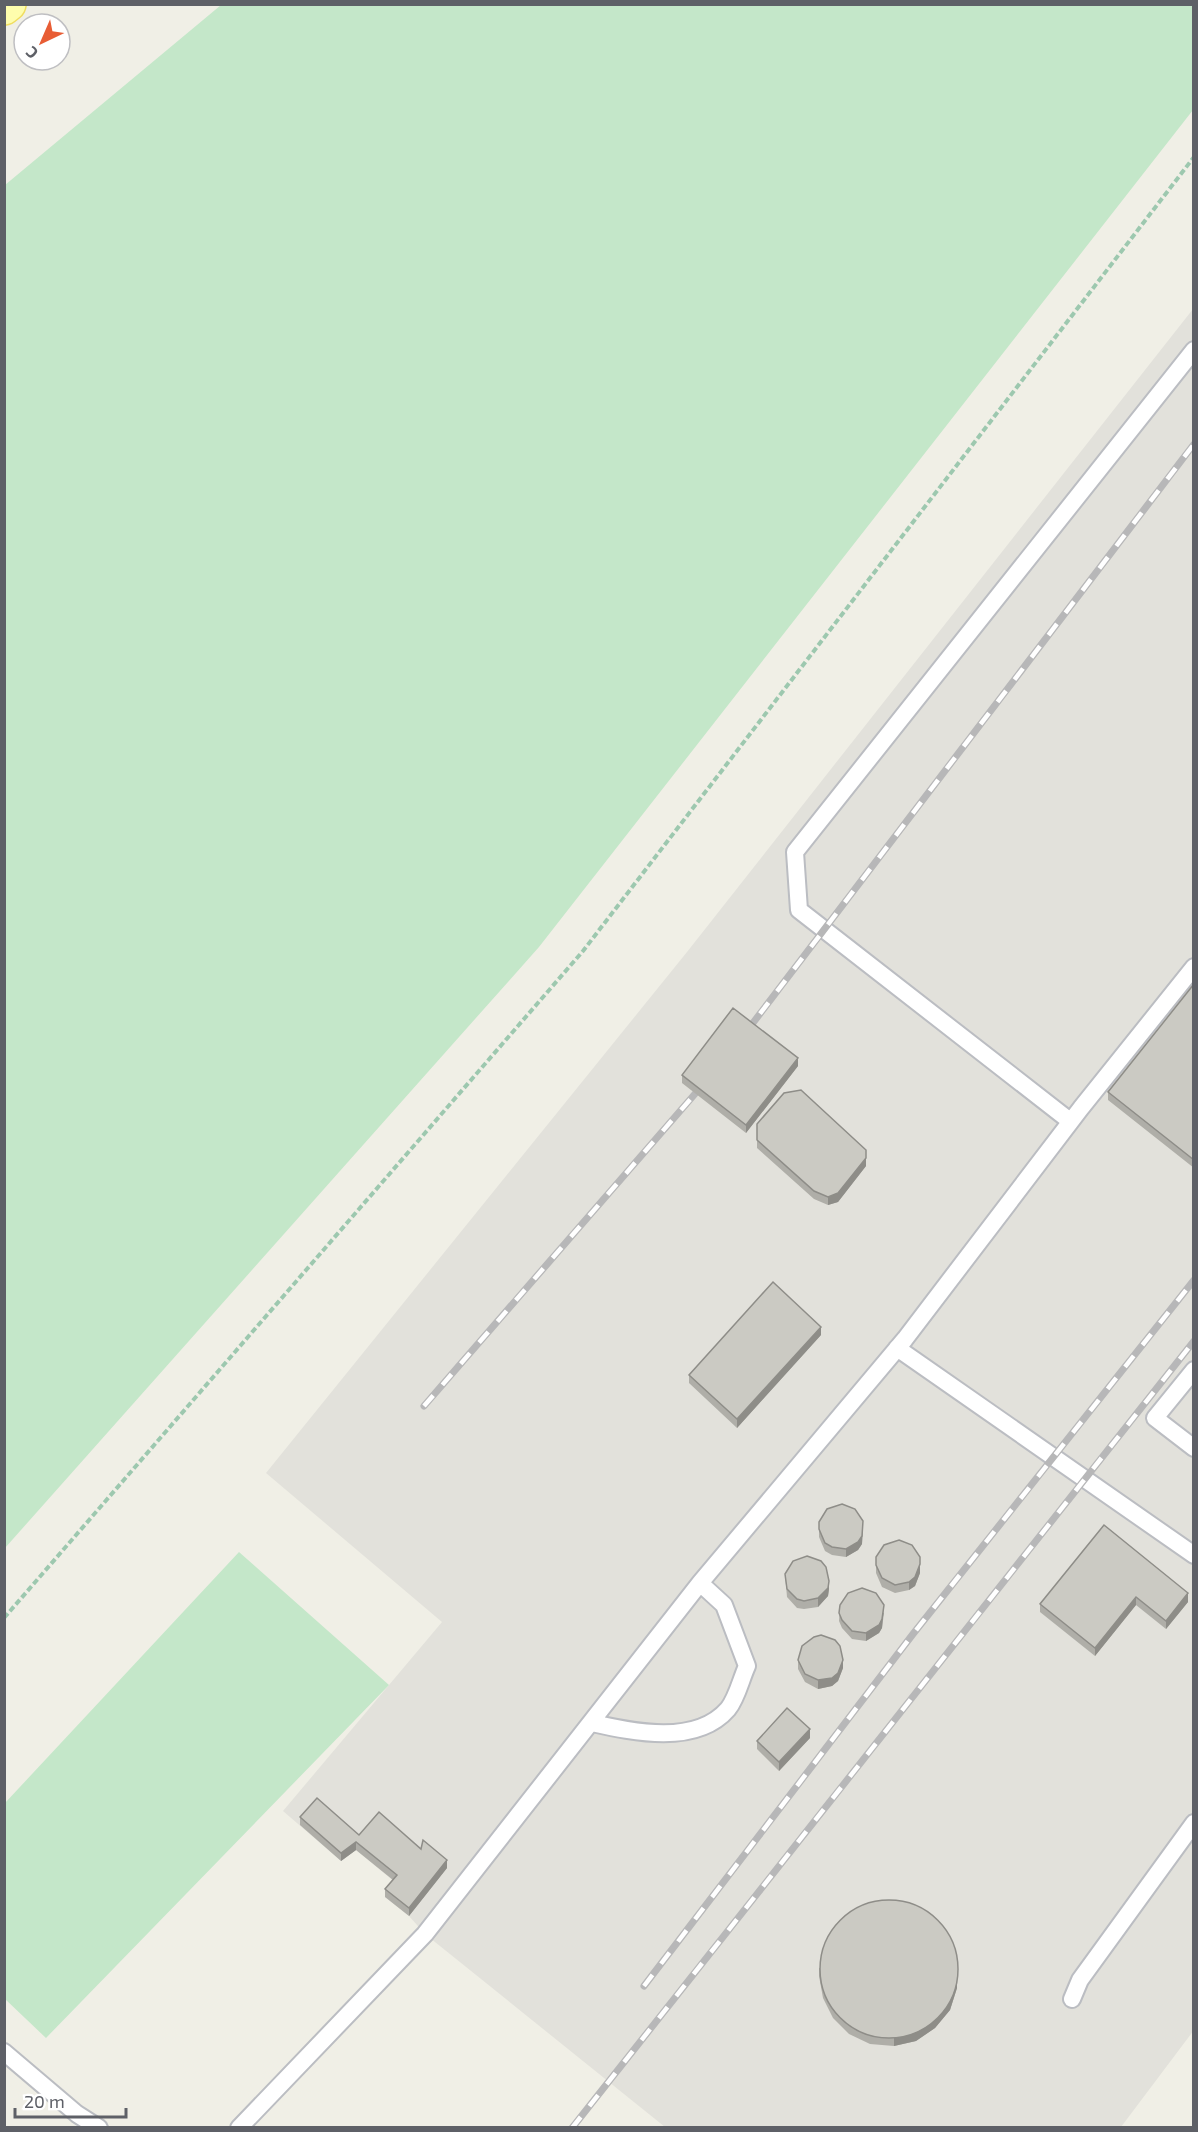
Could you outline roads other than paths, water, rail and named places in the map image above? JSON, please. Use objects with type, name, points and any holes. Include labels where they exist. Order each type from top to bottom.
[{"type":"main road","points":[[4,8],[9,4]]},
{"type":"lane","points":[[1070,1121],[798,910],[795,852],[1194,350]]},
{"type":"lane","points":[[239,2127],[425,1934],[700,1583],[897,1348],[1070,1121],[1194,967]]},
{"type":"lane","points":[[897,1348],[1194,1555]]},
{"type":"lane","points":[[1194,1370],[1155,1418],[1194,1448]]},
{"type":"lane","points":[[592,1723],[641,1734],[697,1731],[728,1708],[747,1666],[724,1605],[700,1583]]},
{"type":"lane","points":[[1072,1999],[1080,1980],[1194,1823]]},
{"type":"lane","points":[[4,2052],[77,2114],[99,2127]]},
{"type":"railway","points":[[743,1036],[1194,444]]},
{"type":"railway","points":[[424,1406],[707,1080]]},
{"type":"railway","points":[[644,1986],[913,1634],[1194,1280]]},
{"type":"railway","points":[[572,2128],[1194,1341]]}]
